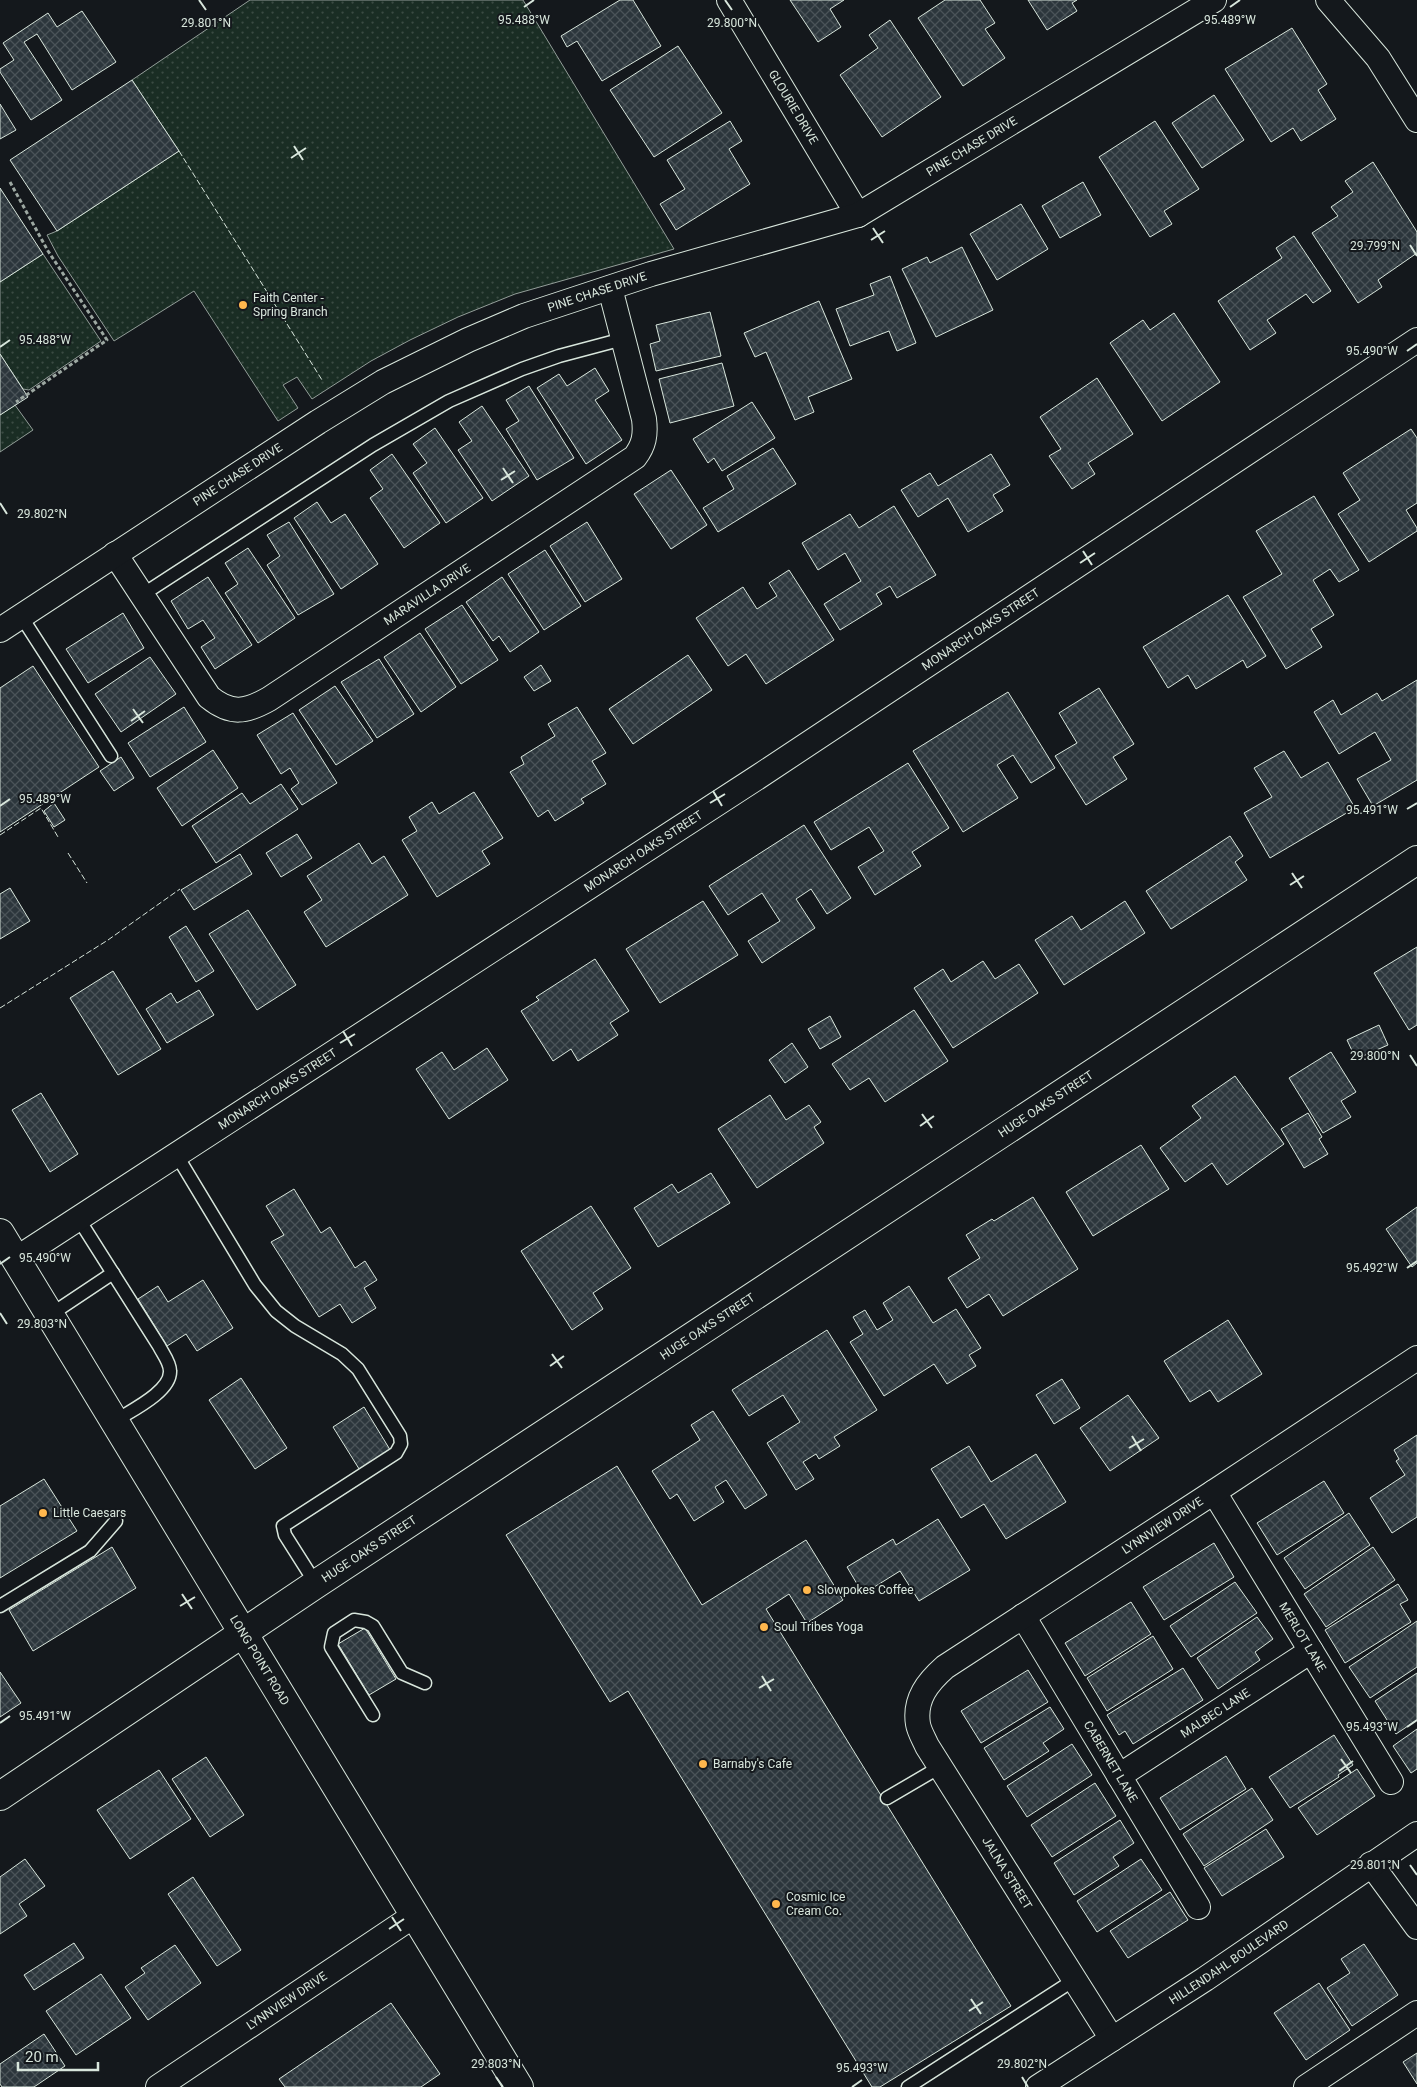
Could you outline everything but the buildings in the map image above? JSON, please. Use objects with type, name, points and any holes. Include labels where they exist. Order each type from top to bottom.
[{"type":"street","name":"GLOURIE DRIVE","points":[[729,0],[858,215]]},
{"type":"street","name":"PINE CHASE DRIVE","points":[[0,630],[318,422],[383,382],[468,340],[524,316],[610,288],[858,215],[1214,0]]},
{"type":"street","points":[[1328,0],[1378,58],[1417,120]]},
{"type":"street","name":"MARAVILLA DRIVE","points":[[115,554],[210,697],[220,706],[231,710],[245,710],[257,706],[635,458],[642,448],[646,434],[644,419],[610,288]]},
{"type":"street","name":"MONARCH OAKS STREET","points":[[16,1259],[750,783],[1417,340]]},
{"type":"street","name":"HUGE OAKS STREET","points":[[0,1796],[243,1632],[1417,860]]},
{"type":"street","name":"LONG POINT ROAD","points":[[0,1233],[519,2087]]},
{"type":"street","name":"LYNNVIEW DRIVE","points":[[919,1701],[928,1682],[945,1667],[1417,1358]]},
{"type":"street","name":"MERLOT LANE","points":[[1214,1492],[1391,1782]]},
{"type":"street","name":"CABERNET LANE","points":[[1023,1616],[1198,1907]]},
{"type":"street","name":"MALBEC LANE","points":[[1119,1776],[1311,1651]]},
{"type":"street","name":"JALNA STREET","points":[[919,1701],[918,1724],[927,1746],[1112,2039]]},
{"type":"street","name":"HILLENDAHL BOULEVARD","points":[[1038,2087],[1205,1979],[1417,1834]]},
{"type":"street","points":[[1371,1864],[1417,1927]]},
{"type":"street","name":"LYNNVIEW DRIVE","points":[[158,2087],[415,1916]]},
{"type":"street","points":[[1306,2087],[1417,2013]]},
{"type":"lane","points":[[142,595],[378,441],[442,404],[522,369],[559,356],[623,339]]},
{"type":"lane","points":[[21,616],[111,756]]},
{"type":"lane","points":[[176,1154],[254,1285],[276,1311],[295,1326],[342,1354],[358,1369],[400,1436],[402,1444],[396,1453],[283,1526],[285,1535],[316,1584]]},
{"type":"lane","points":[[78,1218],[159,1346],[170,1371],[169,1379],[163,1390],[114,1422]]},
{"type":"lane","points":[[50,1315],[113,1273]]},
{"type":"lane","points":[[0,1606],[90,1551],[116,1521]]},
{"type":"lane","points":[[373,1715],[331,1647],[334,1633],[348,1623],[360,1620],[373,1626],[402,1673],[425,1683]]},
{"type":"lane","points":[[888,1798],[940,1767]]},
{"type":"lane","points":[[908,2087],[1074,1980]]},
{"type":"path","points":[[10,182],[48,251],[107,340],[16,402]]},
{"type":"green space","name":"Faith Center - Spring Branch","points":[[250,0],[523,0],[674,249],[515,294],[458,317],[371,361],[312,399],[297,377],[283,385],[298,408],[278,421],[194,291],[114,341],[58,256],[47,235],[57,231],[179,151],[132,80]]},
{"type":"green space","points":[[43,254],[101,341],[29,390],[23,389],[0,354],[0,282]]},
{"type":"green space","points":[[15,405],[33,430],[0,452],[0,415]]},
{"type":"fence","points":[[179,151],[322,380]]},
{"type":"fence","points":[[0,835],[41,808],[58,837]]},
{"type":"fence","points":[[68,853],[87,883]]},
{"type":"fence","points":[[0,1008],[108,940],[180,889]]},
{"type":"place","name":"Faith Center - Spring Branch","points":[[243,305]]},
{"type":"place","name":"Little Caesars","points":[[43,1513]]},
{"type":"place","name":"Slowpokes Coffee","points":[[807,1590]]},
{"type":"place","name":"Soul Tribes Yoga","points":[[764,1627]]},
{"type":"place","name":"Barnaby's Cafe","points":[[703,1764]]},
{"type":"place","name":"Cosmic Ice Cream Co.","points":[[776,1904]]}]
